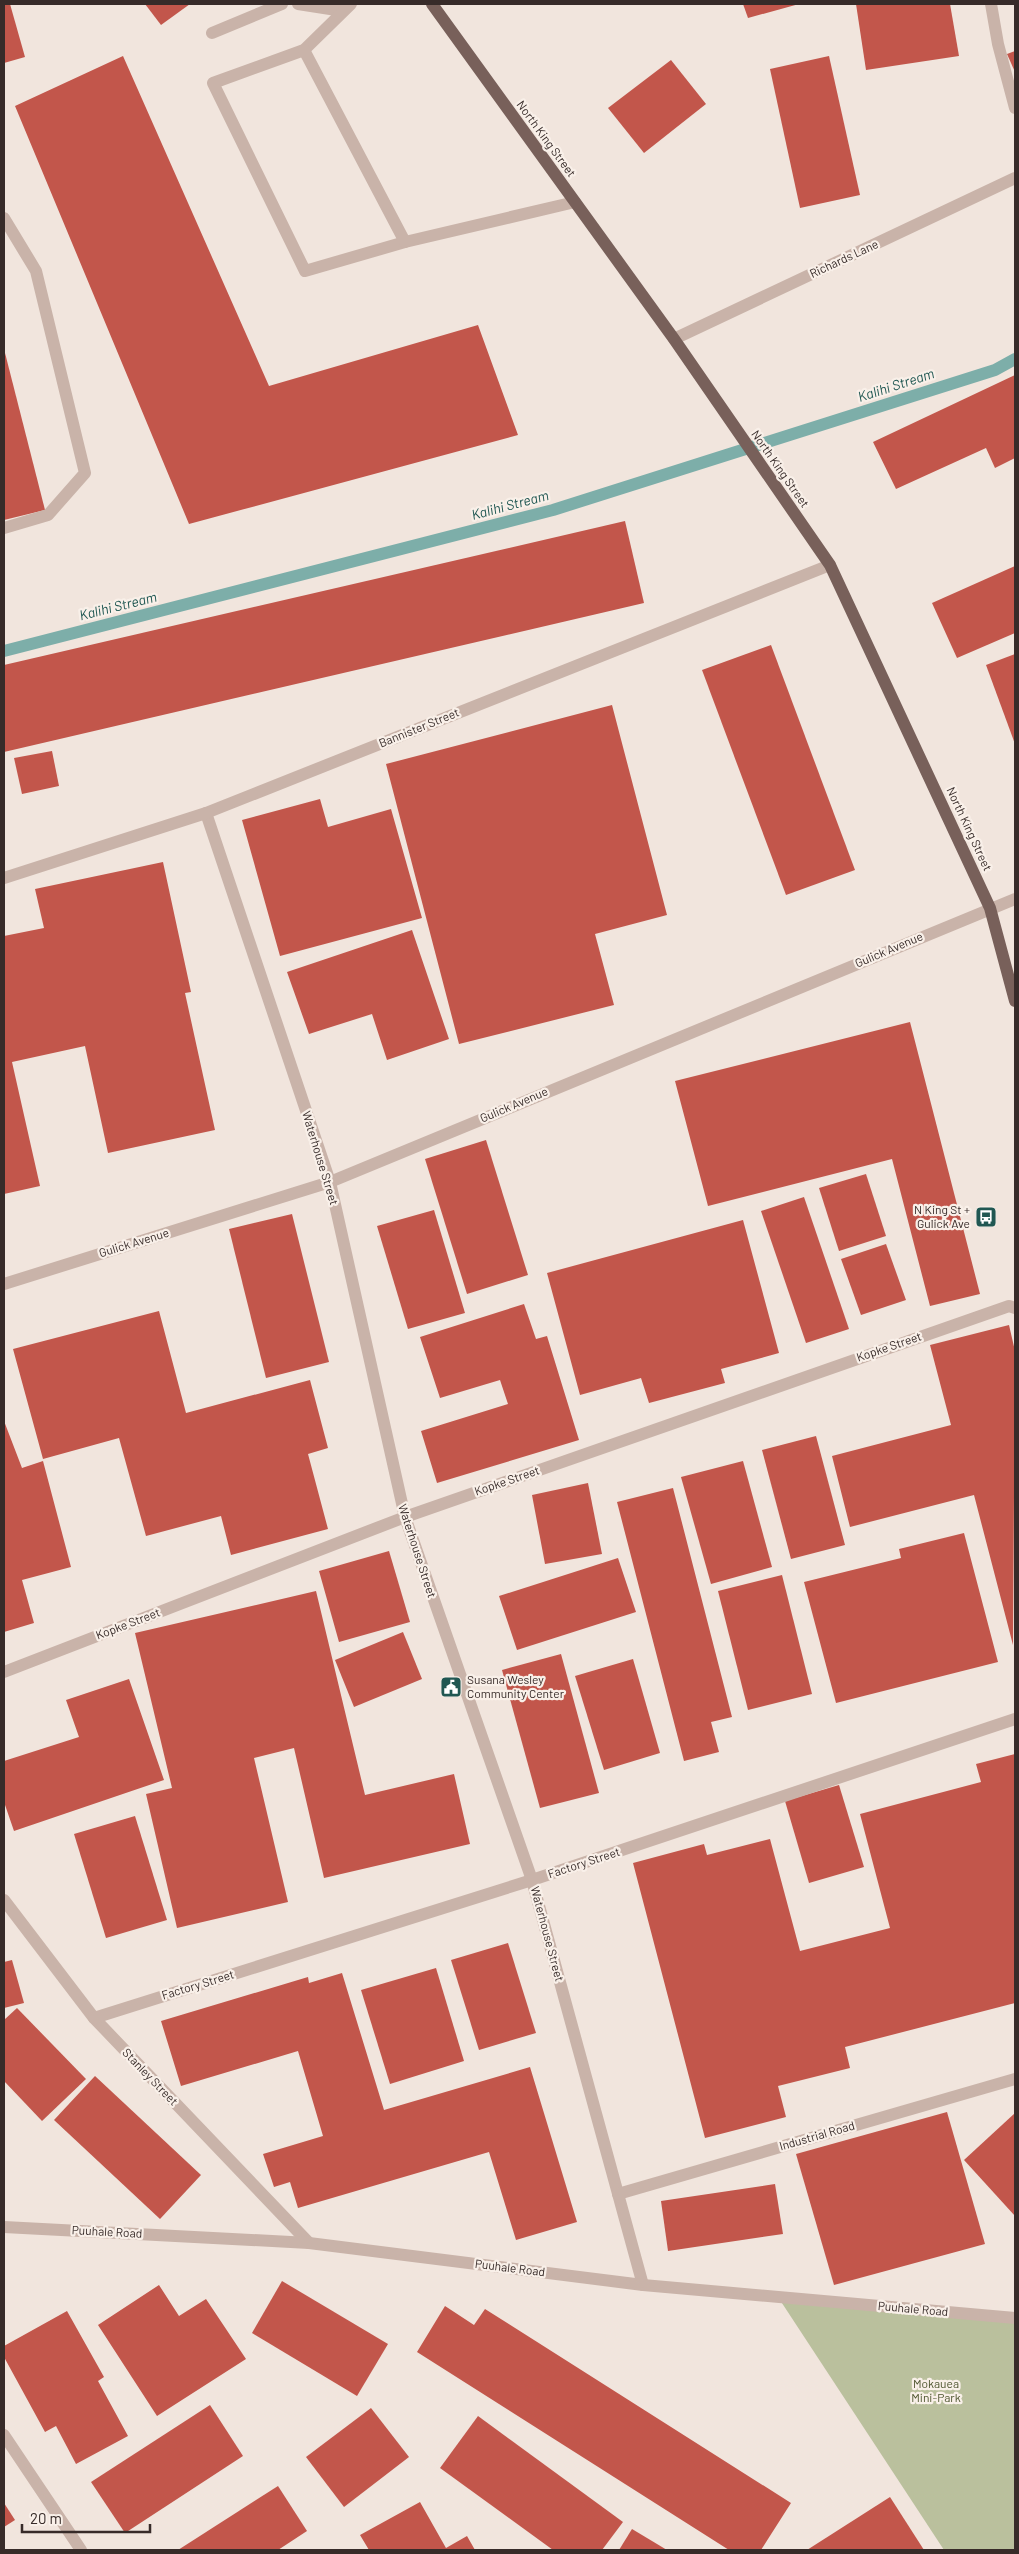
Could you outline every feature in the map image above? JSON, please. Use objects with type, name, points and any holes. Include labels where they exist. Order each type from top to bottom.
[{"type":"main road","name":"North King Street","points":[[432,4],[674,339],[830,565],[990,908],[1015,1001]]},
{"type":"street","points":[[212,32],[282,4]]},
{"type":"street","points":[[298,4],[347,8]]},
{"type":"street","points":[[991,4],[998,44],[1015,108]]},
{"type":"street","points":[[347,8],[304,50],[213,83],[304,271],[405,242],[575,202]]},
{"type":"street","points":[[304,50],[405,242]]},
{"type":"street","name":"Richards Lane","points":[[674,339],[1015,178]]},
{"type":"street","points":[[4,218],[36,271],[86,473],[48,515],[4,528]]},
{"type":"street","name":"Bannister Street","points":[[4,878],[206,812],[830,565]]},
{"type":"street","name":"Waterhouse Street","points":[[206,812],[330,1182],[404,1517],[532,1880],[643,2285]]},
{"type":"street","name":"Gulick Avenue","points":[[4,1284],[330,1182],[1015,898]]},
{"type":"street","name":"Kopke Street","points":[[4,1672],[404,1517],[1009,1306],[1015,1308]]},
{"type":"street","name":"Factory Street","points":[[94,2018],[532,1880],[1015,1719]]},
{"type":"street","name":"Stanley Street","points":[[4,1900],[94,2018],[309,2244]]},
{"type":"street","name":"Industrial Road","points":[[618,2194],[1015,2079]]},
{"type":"street","name":"Puuhale Road","points":[[4,2227],[309,2244],[643,2285],[1015,2318]]},
{"type":"street","points":[[4,2434],[81,2550]]},
{"type":"green space","name":"Mokauea Mini-Park","points":[[778,2297],[1015,2318],[1015,2550],[944,2550]]},
{"type":"building","points":[[4,4],[10,4],[25,57],[4,63]]},
{"type":"building","points":[[145,4],[190,4],[161,25]]},
{"type":"building","points":[[743,4],[799,4],[748,18]]},
{"type":"building","points":[[856,4],[950,4],[959,56],[866,70]]},
{"type":"building","points":[[1015,51],[1015,72],[1007,54]]},
{"type":"building","points":[[123,56],[269,386],[478,325],[518,435],[189,524],[15,106]]},
{"type":"building","points":[[829,56],[860,195],[800,208],[770,69]]},
{"type":"building","points":[[671,60],[706,104],[644,153],[608,108]]},
{"type":"building","points":[[4,349],[45,510],[4,520]]},
{"type":"building","points":[[1015,375],[1015,458],[995,468],[986,448],[896,489],[873,442]]},
{"type":"building","points":[[625,521],[644,603],[4,752],[4,665]]},
{"type":"building","points":[[1015,566],[1015,633],[957,658],[932,603]]},
{"type":"building","points":[[771,645],[855,870],[786,895],[702,670]]},
{"type":"building","points":[[1015,654],[1015,744],[986,665]]},
{"type":"building","points":[[612,705],[667,915],[595,934],[614,1005],[459,1044],[386,764]]},
{"type":"building","points":[[52,751],[59,786],[22,794],[14,758]]},
{"type":"building","points":[[320,799],[328,827],[391,809],[422,918],[280,956],[242,820]]},
{"type":"building","points":[[163,862],[191,992],[185,993],[215,1130],[108,1153],[85,1046],[12,1062],[40,1186],[4,1194],[4,936],[44,928],[35,889]]},
{"type":"building","points":[[412,930],[449,1039],[387,1060],[372,1014],[309,1034],[287,972]]},
{"type":"building","points":[[910,1022],[980,1294],[930,1306],[892,1159],[708,1206],[675,1081]]},
{"type":"building","points":[[486,1140],[528,1275],[467,1294],[425,1159]]},
{"type":"building","points":[[866,1174],[886,1236],[839,1251],[819,1188]]},
{"type":"building","points":[[804,1197],[849,1329],[806,1343],[761,1211]]},
{"type":"building","points":[[434,1210],[465,1313],[408,1329],[377,1226]]},
{"type":"building","points":[[292,1214],[329,1362],[266,1378],[229,1229]]},
{"type":"building","points":[[743,1220],[779,1353],[721,1369],[725,1383],[649,1403],[641,1378],[580,1395],[547,1273]]},
{"type":"building","points":[[886,1244],[906,1300],[861,1315],[841,1259]]},
{"type":"building","points":[[524,1304],[536,1339],[547,1336],[579,1440],[437,1483],[421,1431],[508,1404],[500,1380],[440,1398],[420,1337]]},
{"type":"building","points":[[159,1311],[186,1413],[310,1380],[328,1448],[308,1454],[328,1529],[231,1555],[221,1516],[146,1536],[119,1438],[43,1459],[13,1349]]},
{"type":"building","points":[[1009,1325],[1015,1351],[1013,1645],[974,1495],[850,1527],[832,1456],[951,1425],[930,1345]]},
{"type":"building","points":[[4,1421],[22,1468],[43,1461],[71,1567],[22,1580],[34,1623],[4,1632]]},
{"type":"building","points":[[816,1436],[845,1545],[791,1559],[762,1450]]},
{"type":"building","points":[[743,1461],[772,1567],[711,1584],[681,1477]]},
{"type":"building","points":[[588,1483],[602,1554],[545,1564],[532,1495]]},
{"type":"building","points":[[673,1488],[732,1717],[711,1722],[719,1752],[684,1761],[617,1502]]},
{"type":"building","points":[[964,1533],[998,1662],[836,1703],[804,1582],[901,1558],[899,1549]]},
{"type":"building","points":[[389,1551],[410,1622],[339,1642],[319,1571]]},
{"type":"building","points":[[618,1558],[636,1612],[517,1650],[499,1596]]},
{"type":"building","points":[[782,1575],[812,1694],[748,1710],[718,1591]]},
{"type":"building","points":[[316,1591],[365,1795],[454,1774],[470,1844],[324,1878],[294,1748],[254,1758],[288,1902],[177,1928],[146,1794],[172,1788],[135,1633]]},
{"type":"building","points":[[403,1632],[422,1679],[354,1707],[335,1660]]},
{"type":"building","points":[[561,1654],[599,1793],[540,1808],[502,1670]]},
{"type":"building","points":[[633,1659],[660,1753],[604,1770],[575,1676]]},
{"type":"building","points":[[129,1679],[164,1780],[14,1831],[4,1802],[4,1761],[79,1737],[66,1700]]},
{"type":"building","points":[[1015,1754],[1015,2003],[845,2047],[850,2068],[778,2086],[786,2117],[705,2138],[633,1863],[704,1844],[707,1855],[770,1839],[800,1951],[890,1928],[860,1814],[981,1782],[976,1764]]},
{"type":"building","points":[[839,1785],[864,1867],[809,1883],[785,1801]]},
{"type":"building","points":[[135,1816],[167,1920],[106,1938],[74,1834]]},
{"type":"building","points":[[508,1943],[536,2033],[479,2050],[451,1960]]},
{"type":"building","points":[[12,1960],[24,2003],[4,2008],[4,1962]]},
{"type":"building","points":[[436,1968],[464,2061],[390,2084],[361,1990]]},
{"type":"building","points":[[342,1973],[384,2110],[530,2067],[577,2222],[516,2240],[489,2152],[298,2208],[290,2182],[274,2187],[263,2154],[323,2136],[298,2051],[181,2086],[161,2021],[308,1977],[309,1983]]},
{"type":"building","points":[[17,2008],[86,2079],[42,2121],[4,2081],[4,2020]]},
{"type":"building","points":[[95,2076],[201,2175],[160,2219],[54,2120]]},
{"type":"building","points":[[947,2112],[985,2244],[834,2285],[796,2154]]},
{"type":"building","points":[[1015,2113],[1015,2216],[964,2160]]},
{"type":"building","points":[[775,2184],[783,2234],[668,2251],[661,2201]]},
{"type":"building","points":[[282,2281],[388,2344],[357,2396],[252,2333]]},
{"type":"building","points":[[159,2285],[179,2316],[206,2299],[246,2359],[157,2416],[98,2325]]},
{"type":"building","points":[[445,2306],[474,2325],[485,2309],[791,2503],[761,2550],[729,2550],[417,2352]]},
{"type":"building","points":[[67,2311],[104,2377],[98,2381],[128,2436],[76,2464],[56,2426],[45,2432],[4,2357],[4,2346]]},
{"type":"building","points":[[210,2405],[243,2456],[125,2533],[91,2482]]},
{"type":"building","points":[[371,2408],[409,2457],[344,2507],[306,2457]]},
{"type":"building","points":[[478,2416],[623,2522],[602,2550],[553,2550],[440,2468]]},
{"type":"building","points":[[278,2486],[307,2531],[278,2550],[178,2550]]},
{"type":"building","points":[[890,2497],[924,2550],[807,2550]]},
{"type":"building","points":[[420,2502],[446,2548],[467,2536],[475,2550],[369,2550],[360,2535]]},
{"type":"building","points":[[4,2503],[15,2520],[4,2527]]},
{"type":"building","points":[[632,2529],[667,2550],[619,2550]]},
{"type":"waterway","name":"Kalihi Stream","points":[[4,651],[553,510],[995,370],[1015,359]]},
{"type":"place","name":"N King St + Gulick Ave","points":[[986,1217]]},
{"type":"place","name":"Susana Wesley Community Center","points":[[451,1687]]}]
